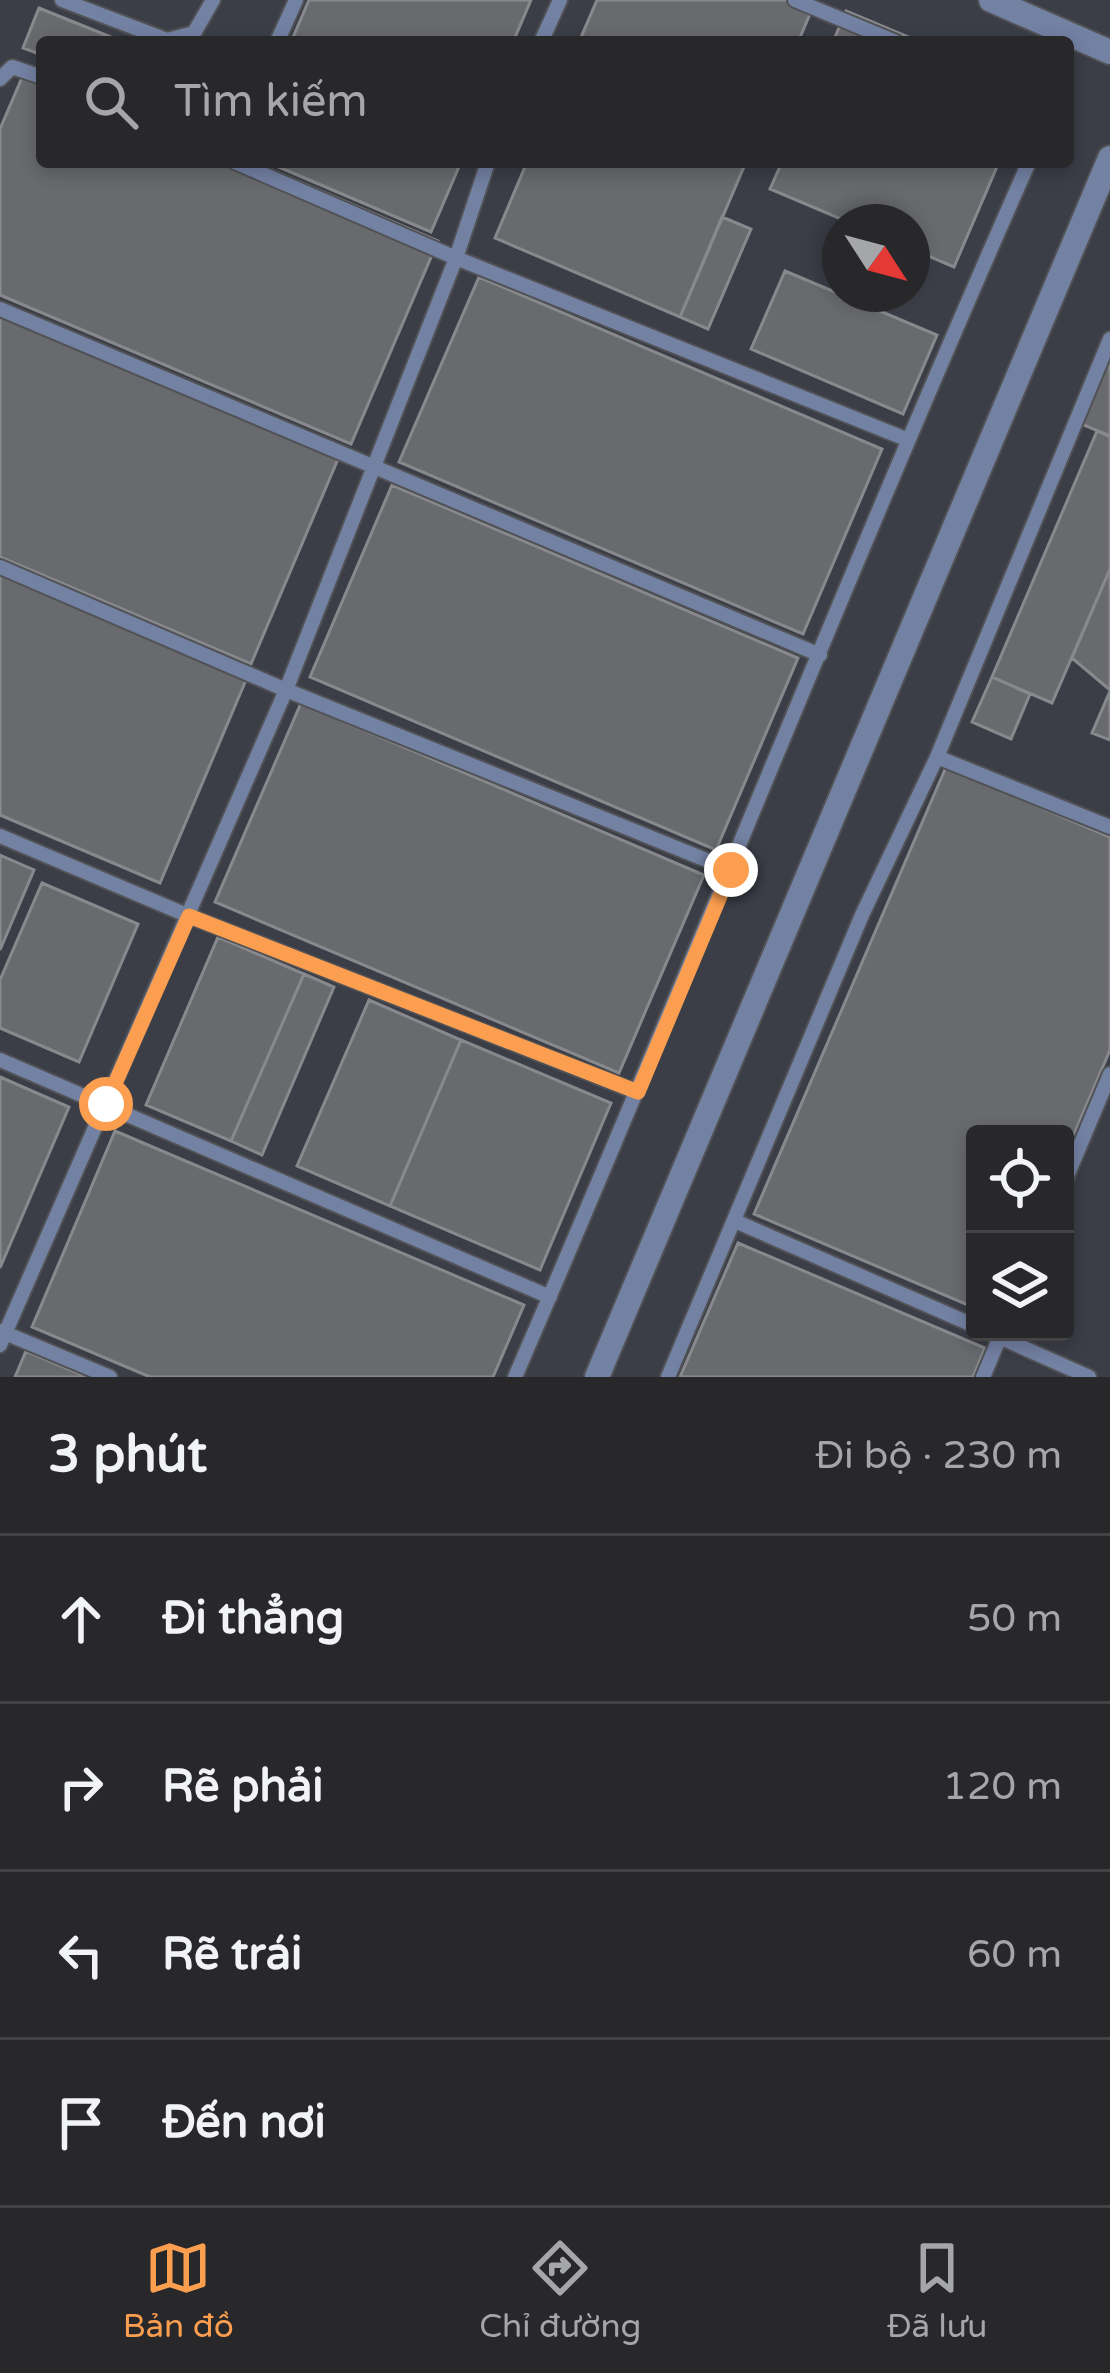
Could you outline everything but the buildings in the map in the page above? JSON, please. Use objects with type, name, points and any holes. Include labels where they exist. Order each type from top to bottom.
[{"type":"street","points":[[991,0],[1073,36]]},
{"type":"street","points":[[1074,36],[1110,52]]},
{"type":"street","points":[[597,1377],[1110,158]]},
{"type":"lane","points":[[62,0],[156,36]]},
{"type":"lane","points":[[185,36],[194,34],[213,0]]},
{"type":"lane","points":[[280,36],[296,0]]},
{"type":"lane","points":[[545,36],[560,0]]},
{"type":"lane","points":[[795,0],[882,36]]},
{"type":"lane","points":[[0,79],[12,67],[36,75]]},
{"type":"lane","points":[[249,168],[456,259],[907,439]]},
{"type":"lane","points":[[110,1377],[2,1336],[286,690],[456,259],[486,168]]},
{"type":"lane","points":[[515,1377],[731,870],[907,439],[1026,168]]},
{"type":"lane","points":[[0,309],[820,655]]},
{"type":"lane","points":[[668,1377],[862,915],[937,757],[1110,339]]},
{"type":"lane","points":[[0,567],[286,690],[731,870]]},
{"type":"lane","points":[[937,757],[1110,827]]},
{"type":"lane","points":[[0,836],[189,916],[638,1092]]},
{"type":"lane","points":[[0,1060],[550,1297]]},
{"type":"lane","points":[[1074,1160],[1110,1074]]},
{"type":"lane","points":[[735,1221],[966,1322]]},
{"type":"lane","points":[[983,1377],[995,1341]]},
{"type":"lane","points":[[1012,1341],[1089,1377]]},
{"type":"shaded area","points":[[0,0],[1110,0],[1110,1377],[0,1377]]},
{"type":"route","points":[[106,1104],[189,916],[638,1092],[731,870]]}]
